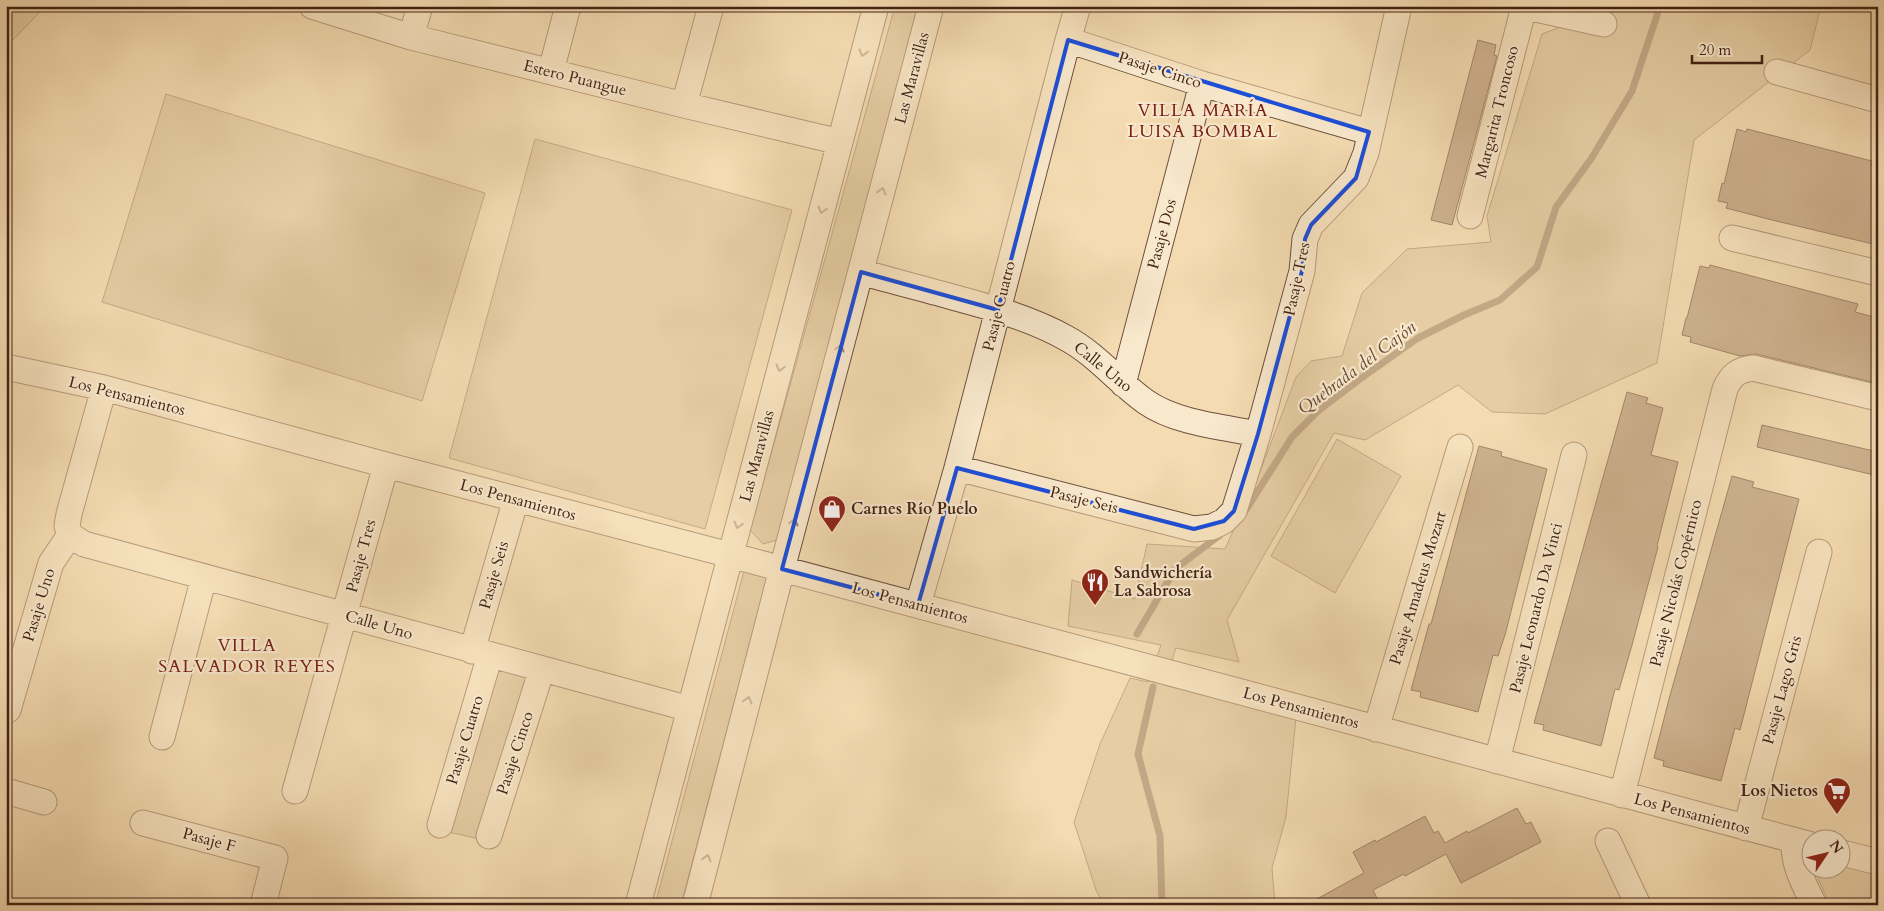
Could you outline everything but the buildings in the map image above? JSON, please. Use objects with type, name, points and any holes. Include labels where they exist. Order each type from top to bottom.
[{"type":"street","name":"Estero Puangue","points":[[312,6],[411,37],[840,142]]},
{"type":"street","points":[[411,37],[420,6]]},
{"type":"street","points":[[551,71],[568,6]]},
{"type":"street","points":[[684,105],[711,6]]},
{"type":"street","name":"Las Maravillas","points":[[638,905],[876,6]]},
{"type":"street","name":"Las Maravillas","points":[[695,905],[931,6]]},
{"type":"street","name":"Pasaje Cuatro","points":[[918,605],[957,468],[1078,6]]},
{"type":"street","name":"Pasaje Tres","points":[[1212,527],[1224,521],[1234,511],[1258,434],[1302,271],[1305,239],[1311,225],[1356,178],[1366,153],[1369,132],[1399,6]]},
{"type":"street","points":[[1530,7],[1604,24]]},
{"type":"street","name":"Margarita Troncoso","points":[[1470,216],[1530,7]]},
{"type":"street","name":"Pasaje Cinco","points":[[1068,40],[1202,84],[1369,132]]},
{"type":"street","points":[[1777,72],[1878,100]]},
{"type":"street","name":"Pasaje Dos","points":[[1123,384],[1202,84]]},
{"type":"street","points":[[1732,238],[1878,273]]},
{"type":"street","name":"Calle Uno","points":[[860,272],[998,310],[1040,325],[1088,351],[1123,384],[1147,403],[1176,417],[1258,434]]},
{"type":"street","name":"Los Pensamientos","points":[[6,367],[104,388],[1802,843]]},
{"type":"street","name":"Pasaje Nicolás Copérnico","points":[[1622,795],[1725,389],[1735,374],[1753,368],[1878,398]]},
{"type":"street","points":[[70,535],[67,526],[69,514],[104,388]]},
{"type":"street","name":"Pasaje Amadeus Mozart","points":[[1376,729],[1460,447]]},
{"type":"street","name":"Pasaje Leonardo Da Vinci","points":[[1497,761],[1574,455]]},
{"type":"street","name":"Pasaje Tres","points":[[295,791],[386,465]]},
{"type":"street","name":"Pasaje Seis","points":[[957,468],[1194,528],[1212,527]]},
{"type":"street","name":"Pasaje Seis","points":[[481,653],[516,499]]},
{"type":"street","name":"Calle Uno","points":[[70,535],[84,544],[690,709]]},
{"type":"street","name":"Pasaje Uno","points":[[8,710],[51,563],[70,535]]},
{"type":"street","name":"Pasaje Lago Gris","points":[[1746,828],[1819,552]]},
{"type":"street","points":[[162,738],[204,577]]},
{"type":"street","name":"Pasaje Cuatro","points":[[440,825],[481,653]]},
{"type":"street","name":"Pasaje Cinco","points":[[489,836],[542,669]]},
{"type":"street","points":[[6,791],[44,802]]},
{"type":"street","name":"Pasaje F","points":[[144,823],[275,858],[262,905]]},
{"type":"street","points":[[1608,842],[1638,905]]},
{"type":"street","points":[[1802,845],[1794,859],[1814,905]]},
{"type":"street","points":[[1852,856],[1878,862]]},
{"type":"highlighted area","points":[[1068,40],[1369,132],[1356,178],[1311,225],[1305,239],[1302,271],[1258,434],[1234,511],[1224,521],[1194,529],[957,468],[918,605],[782,569],[861,272],[998,310]]},
{"type":"shaded area","points":[[6,6],[46,6],[6,47]]},
{"type":"shaded area","points":[[895,6],[919,6],[777,540],[763,544],[750,530]]},
{"type":"shaded area","points":[[1607,6],[1821,6],[1810,50],[1694,140],[1657,363],[1545,414],[1492,412],[1458,385],[1365,440],[1334,433],[1227,620],[1239,662],[1176,648],[1164,685],[1296,718],[1286,817],[1272,868],[1275,905],[1104,905],[1096,890],[1074,822],[1100,744],[1130,678],[1148,682],[1161,645],[1068,626],[1072,580],[1135,599],[1147,544],[1225,549],[1258,477],[1296,377],[1311,361],[1342,356],[1362,293],[1407,249],[1491,242],[1487,216],[1542,34],[1606,9]]},
{"type":"shaded area","points":[[166,94],[485,193],[422,401],[102,302]]},
{"type":"shaded area","points":[[535,139],[792,210],[705,529],[449,458]]},
{"type":"shaded area","points":[[1337,439],[1401,476],[1335,593],[1271,556]]},
{"type":"shaded area","points":[[744,571],[767,578],[681,905],[655,905]]},
{"type":"shaded area","points":[[492,660],[535,671],[484,840],[444,831]]},
{"type":"shaded area","points":[[1852,868],[1878,875],[1878,905],[1830,905],[1818,878],[1852,878]]},
{"type":"waterway","name":"Quebrada del Cajón","points":[[1244,513],[1292,437],[1318,411],[1418,338],[1464,315],[1500,300],[1537,267],[1556,207],[1591,159],[1632,91],[1660,6]]},
{"type":"waterway","name":"Quebrada del Cajón","points":[[1137,634],[1175,569],[1220,535]]},
{"type":"waterway","points":[[1153,687],[1138,754],[1160,836],[1162,905]]},
{"type":"place","name":"Carnes Río Puelo","points":[[832,533]]},
{"type":"place","name":"Sandwichería La Sabrosa","points":[[1095,606]]},
{"type":"place","name":"Los Nietos","points":[[1837,815]]},
{"type":"district","name":"VILLA MARÍA LUISA BOMBAL","points":[[1203,120]]},
{"type":"district","name":"VILLA SALVADOR REYES","points":[[247,655]]}]
